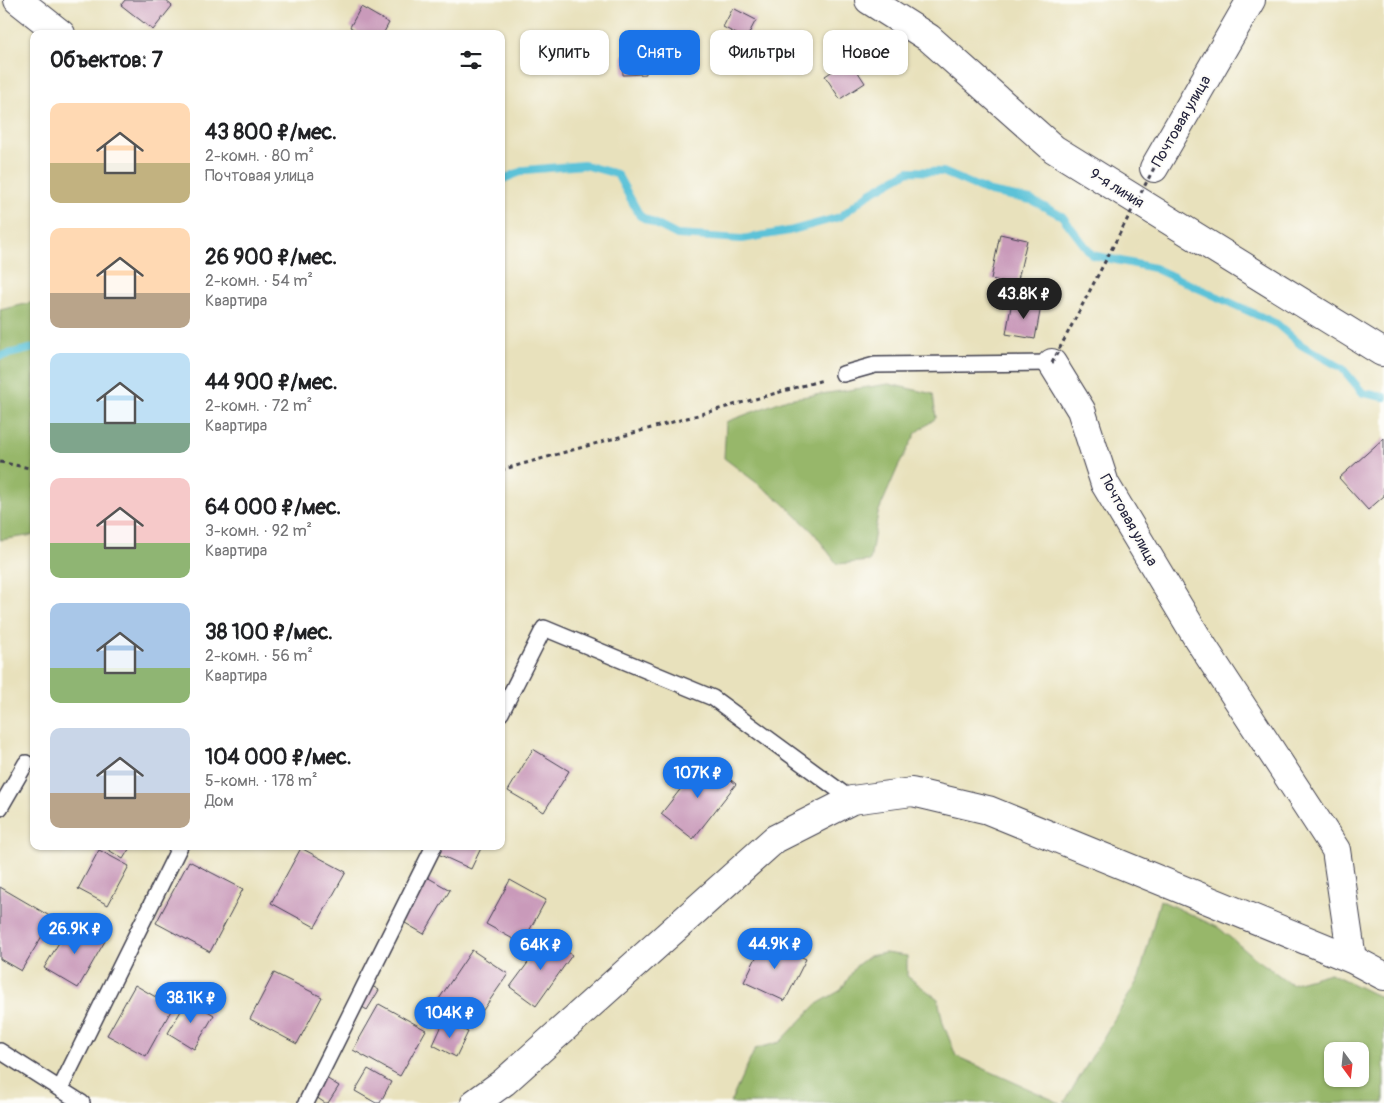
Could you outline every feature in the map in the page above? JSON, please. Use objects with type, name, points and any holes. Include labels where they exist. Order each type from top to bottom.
[{"type":"street","points":[[18,0],[56,30]]},
{"type":"street","name":"9-я линия","points":[[869,0],[929,38],[1054,149],[1382,352]]},
{"type":"street","name":"Почтовая улица","points":[[1154,168],[1251,0]]},
{"type":"street","name":"Почтовая улица","points":[[1052,363],[1081,410],[1105,484],[1198,639],[1336,850],[1352,959]]},
{"type":"street","points":[[475,1103],[504,1082],[775,839],[852,800],[912,792],[988,810],[1352,959],[1384,976]]},
{"type":"lane","points":[[843,374],[875,365],[1052,363]]},
{"type":"lane","points":[[505,705],[544,628],[713,698],[852,800]]},
{"type":"lane","points":[[0,808],[26,763]]},
{"type":"lane","points":[[60,1089],[178,850]]},
{"type":"lane","points":[[306,1103],[432,850]]},
{"type":"lane","points":[[0,1052],[82,1103]]},
{"type":"path","name":"Почтовая улица","points":[[1052,363],[1154,168]]},
{"type":"path","points":[[505,469],[843,374]]},
{"type":"path","points":[[0,462],[30,468]]},
{"type":"green space","points":[[30,303],[30,536],[0,540],[0,310]]},
{"type":"green space","points":[[889,384],[933,394],[936,418],[916,433],[898,467],[878,513],[870,561],[837,564],[814,533],[782,502],[724,458],[726,422],[787,399]]},
{"type":"green space","points":[[1160,900],[1219,928],[1251,955],[1291,984],[1330,973],[1384,999],[1384,1103],[1064,1103],[1139,978]]},
{"type":"green space","points":[[885,953],[907,956],[907,976],[938,999],[943,1023],[956,1056],[1060,1103],[730,1103],[755,1049],[780,1042],[817,1004],[841,990],[856,966],[869,956]]},
{"type":"building","points":[[125,0],[165,0],[172,6],[153,30],[121,5]]},
{"type":"building","points":[[361,7],[389,23],[385,30],[355,30],[350,27]]},
{"type":"building","points":[[733,8],[756,20],[751,30],[729,30],[723,27]]},
{"type":"building","points":[[860,75],[865,83],[840,99],[825,76]]},
{"type":"building","points":[[1000,234],[1027,240],[1017,284],[991,279]]},
{"type":"building","points":[[1012,301],[1041,306],[1035,339],[1006,334]]},
{"type":"building","points":[[1384,438],[1384,496],[1368,510],[1339,478]]},
{"type":"building","points":[[533,749],[569,771],[544,812],[508,791]]},
{"type":"building","points":[[704,759],[736,784],[693,839],[661,814]]},
{"type":"building","points":[[99,850],[129,866],[108,905],[78,889]]},
{"type":"building","points":[[109,850],[129,850],[123,859]]},
{"type":"building","points":[[300,850],[305,850],[346,872],[315,927],[271,903]]},
{"type":"building","points":[[440,850],[480,850],[471,869],[438,854]]},
{"type":"building","points":[[189,861],[243,889],[210,952],[156,923]]},
{"type":"building","points":[[425,876],[450,890],[424,934],[400,920]]},
{"type":"building","points":[[510,880],[546,900],[522,944],[486,924]]},
{"type":"building","points":[[0,887],[53,918],[21,971],[0,959]]},
{"type":"building","points":[[71,922],[105,941],[78,988],[44,968]]},
{"type":"building","points":[[547,937],[572,955],[536,1006],[510,987]]},
{"type":"building","points":[[765,939],[806,959],[785,1001],[744,982]]},
{"type":"building","points":[[472,950],[508,974],[474,1023],[439,999]]},
{"type":"building","points":[[274,973],[322,997],[297,1044],[250,1019]]},
{"type":"building","points":[[365,982],[379,990],[367,1010],[353,1001]]},
{"type":"building","points":[[135,985],[173,1007],[146,1056],[107,1035]]},
{"type":"building","points":[[188,999],[214,1015],[194,1049],[168,1033]]},
{"type":"building","points":[[379,1004],[426,1030],[400,1076],[353,1050]]},
{"type":"building","points":[[444,1021],[468,1032],[456,1057],[433,1045]]},
{"type":"building","points":[[368,1069],[391,1082],[380,1103],[376,1103],[355,1091]]},
{"type":"building","points":[[321,1075],[339,1086],[328,1103],[310,1093]]},
{"type":"waterway","points":[[505,178],[525,170],[584,165],[617,174],[640,216],[677,235],[742,239],[789,231],[840,217],[870,193],[909,171],[943,172],[990,192],[1031,200],[1062,216],[1092,255],[1154,268],[1277,324],[1301,345],[1342,368],[1363,393],[1384,397]]},
{"type":"waterway","points":[[0,356],[30,349]]}]
